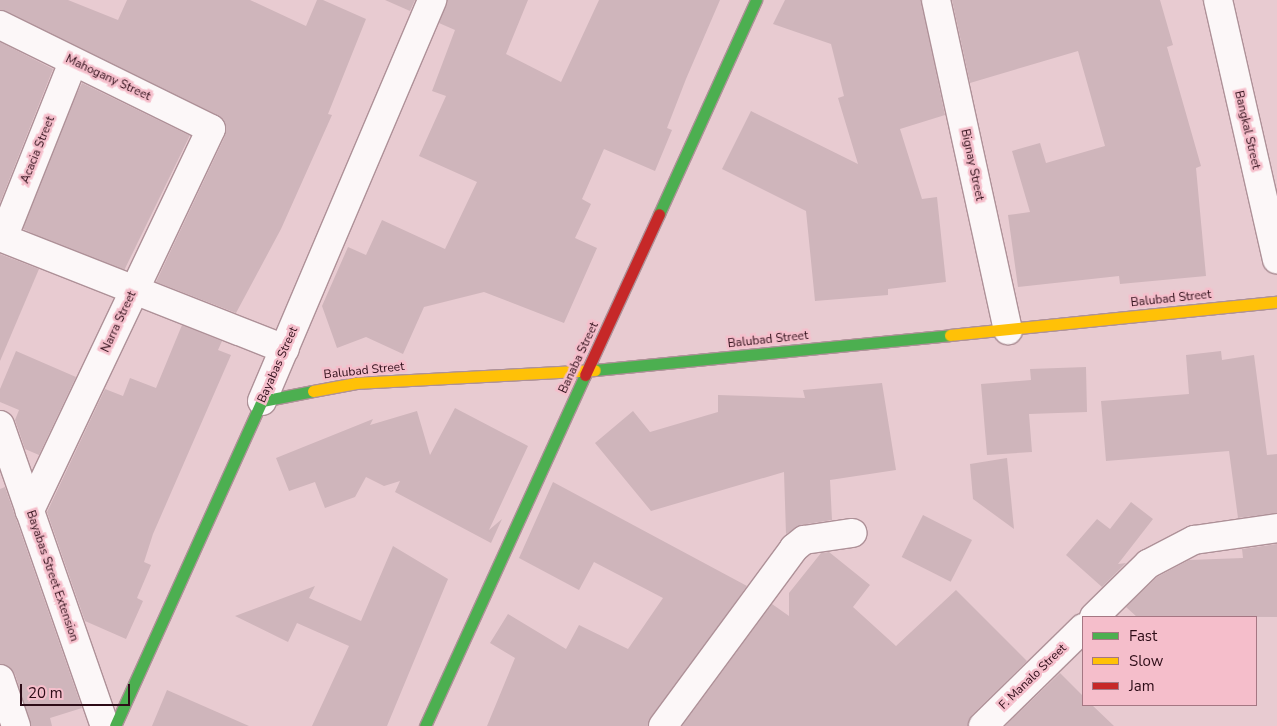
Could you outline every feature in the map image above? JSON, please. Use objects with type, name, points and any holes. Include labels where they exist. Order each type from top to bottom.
[{"type":"street","name":"Bayabas Street","points":[[114,726],[285,350],[432,0]]},
{"type":"street","name":"Banaba Street","points":[[425,726],[756,0]]},
{"type":"street","name":"Bignay Street","points":[[936,0],[1008,330]]},
{"type":"street","name":"Bangkal Street","points":[[1218,0],[1277,260]]},
{"type":"street","name":"Mahogany Street","points":[[0,25],[73,62],[208,125],[211,133]]},
{"type":"street","name":"Acacia Street","points":[[2,238],[73,62]]},
{"type":"street","name":"Narra Street","points":[[30,511],[211,133]]},
{"type":"street","points":[[2,238],[134,292],[285,350]]},
{"type":"street","name":"Balubad Street","points":[[262,401],[356,384],[588,371],[1277,302]]},
{"type":"street","name":"Bayabas Street Extension","points":[[0,425],[105,726]]},
{"type":"street","points":[[1095,616],[1148,564],[1194,540],[1277,528]]},
{"type":"street","points":[[663,726],[794,548],[804,540],[852,533]]},
{"type":"street","name":"F. Manalo Street","points":[[983,726],[1082,629]]},
{"type":"street","points":[[0,679],[16,726]]},
{"type":"building","points":[[0,0],[68,0],[118,20],[127,0],[250,0],[306,26],[317,0],[323,0],[366,19],[328,114],[332,115],[281,229],[236,313],[156,282],[225,136],[224,120],[0,10]]},
{"type":"building","points":[[385,0],[415,0],[410,11]]},
{"type":"building","points":[[447,0],[528,0],[506,54],[561,82],[599,0],[720,0],[667,128],[672,130],[655,171],[604,149],[582,199],[591,204],[575,238],[597,248],[564,323],[484,292],[424,307],[403,354],[366,337],[337,348],[322,306],[348,247],[366,255],[382,220],[445,249],[477,182],[419,156],[446,96],[432,91],[455,30],[439,23]]},
{"type":"building","points":[[785,0],[921,0],[945,115],[900,129],[922,199],[937,197],[946,282],[888,289],[888,295],[815,301],[806,211],[722,169],[751,111],[858,164],[838,98],[844,96],[831,44],[773,24]]},
{"type":"building","points":[[952,0],[1160,0],[1173,45],[1167,47],[1201,166],[1196,168],[1206,276],[1120,284],[1119,276],[1018,287],[1008,215],[1030,212],[1012,151],[1040,143],[1046,163],[1105,146],[1078,51],[970,83]]},
{"type":"building","points":[[0,42],[53,69],[0,203]]},
{"type":"building","points":[[82,83],[190,136],[121,277],[13,224]]},
{"type":"building","points":[[0,254],[39,269],[0,361]]},
{"type":"building","points":[[182,325],[222,341],[218,350],[231,355],[153,534],[144,562],[151,565],[137,598],[143,601],[126,639],[85,621],[47,512],[105,389],[123,396],[130,378],[156,388]]},
{"type":"building","points":[[16,351],[76,377],[39,455],[25,449],[15,420],[19,410],[0,402],[0,389]]},
{"type":"building","points":[[1221,351],[1222,360],[1254,355],[1267,455],[1277,454],[1277,513],[1238,518],[1229,451],[1106,461],[1101,401],[1189,394],[1186,355]]},
{"type":"building","points":[[1086,367],[1087,412],[1029,414],[1032,452],[987,455],[981,384],[1031,380],[1030,369]]},
{"type":"building","points":[[882,383],[896,470],[830,480],[832,520],[801,525],[786,534],[784,472],[651,511],[595,443],[633,411],[650,432],[718,412],[718,395],[805,398],[803,390]]},
{"type":"building","points":[[455,408],[528,446],[489,530],[502,519],[491,543],[395,492],[400,481],[384,486],[366,477],[355,497],[325,508],[315,482],[289,491],[276,458],[373,419],[370,425],[417,411],[430,455]]},
{"type":"building","points":[[1007,458],[1014,529],[973,499],[970,464]]},
{"type":"building","points":[[553,482],[747,586],[648,726],[487,726],[515,658],[490,643],[508,614],[566,649],[579,625],[628,649],[663,598],[594,562],[579,590],[519,558]]},
{"type":"building","points":[[5,487],[82,708],[50,718],[52,726],[31,726],[15,674],[0,664],[0,489]]},
{"type":"building","points":[[1131,502],[1153,519],[1118,564],[1126,563],[1102,587],[1066,555],[1097,519],[1110,529]]},
{"type":"building","points":[[923,515],[972,540],[951,582],[902,557]]},
{"type":"building","points":[[1277,544],[1277,617],[1136,616],[1126,607],[1157,577],[1189,560],[1243,558],[1242,549]]},
{"type":"building","points":[[393,546],[448,579],[387,726],[312,726],[349,646],[297,623],[288,642],[235,616],[315,586],[309,598],[361,621]]},
{"type":"building","points":[[829,552],[870,585],[853,607],[896,646],[956,590],[1027,661],[972,715],[968,726],[682,726],[772,604],[789,616],[789,593],[821,553]]},
{"type":"building","points":[[1060,673],[1082,695],[1082,706],[1093,706],[1114,726],[1005,726]]},
{"type":"building","points":[[167,690],[249,726],[152,726]]},
{"type":"traffic: fast","points":[[659,214],[756,0]]},
{"type":"traffic: fast","points":[[595,370],[950,335]]},
{"type":"traffic: fast","points":[[425,726],[585,375]]},
{"type":"traffic: fast","points":[[115,726],[262,401],[313,391]]},
{"type":"traffic: slow","points":[[950,335],[1277,302]]},
{"type":"traffic: slow","points":[[313,391],[356,383],[595,370]]},
{"type":"traffic: jam","points":[[585,375],[659,214]]}]
